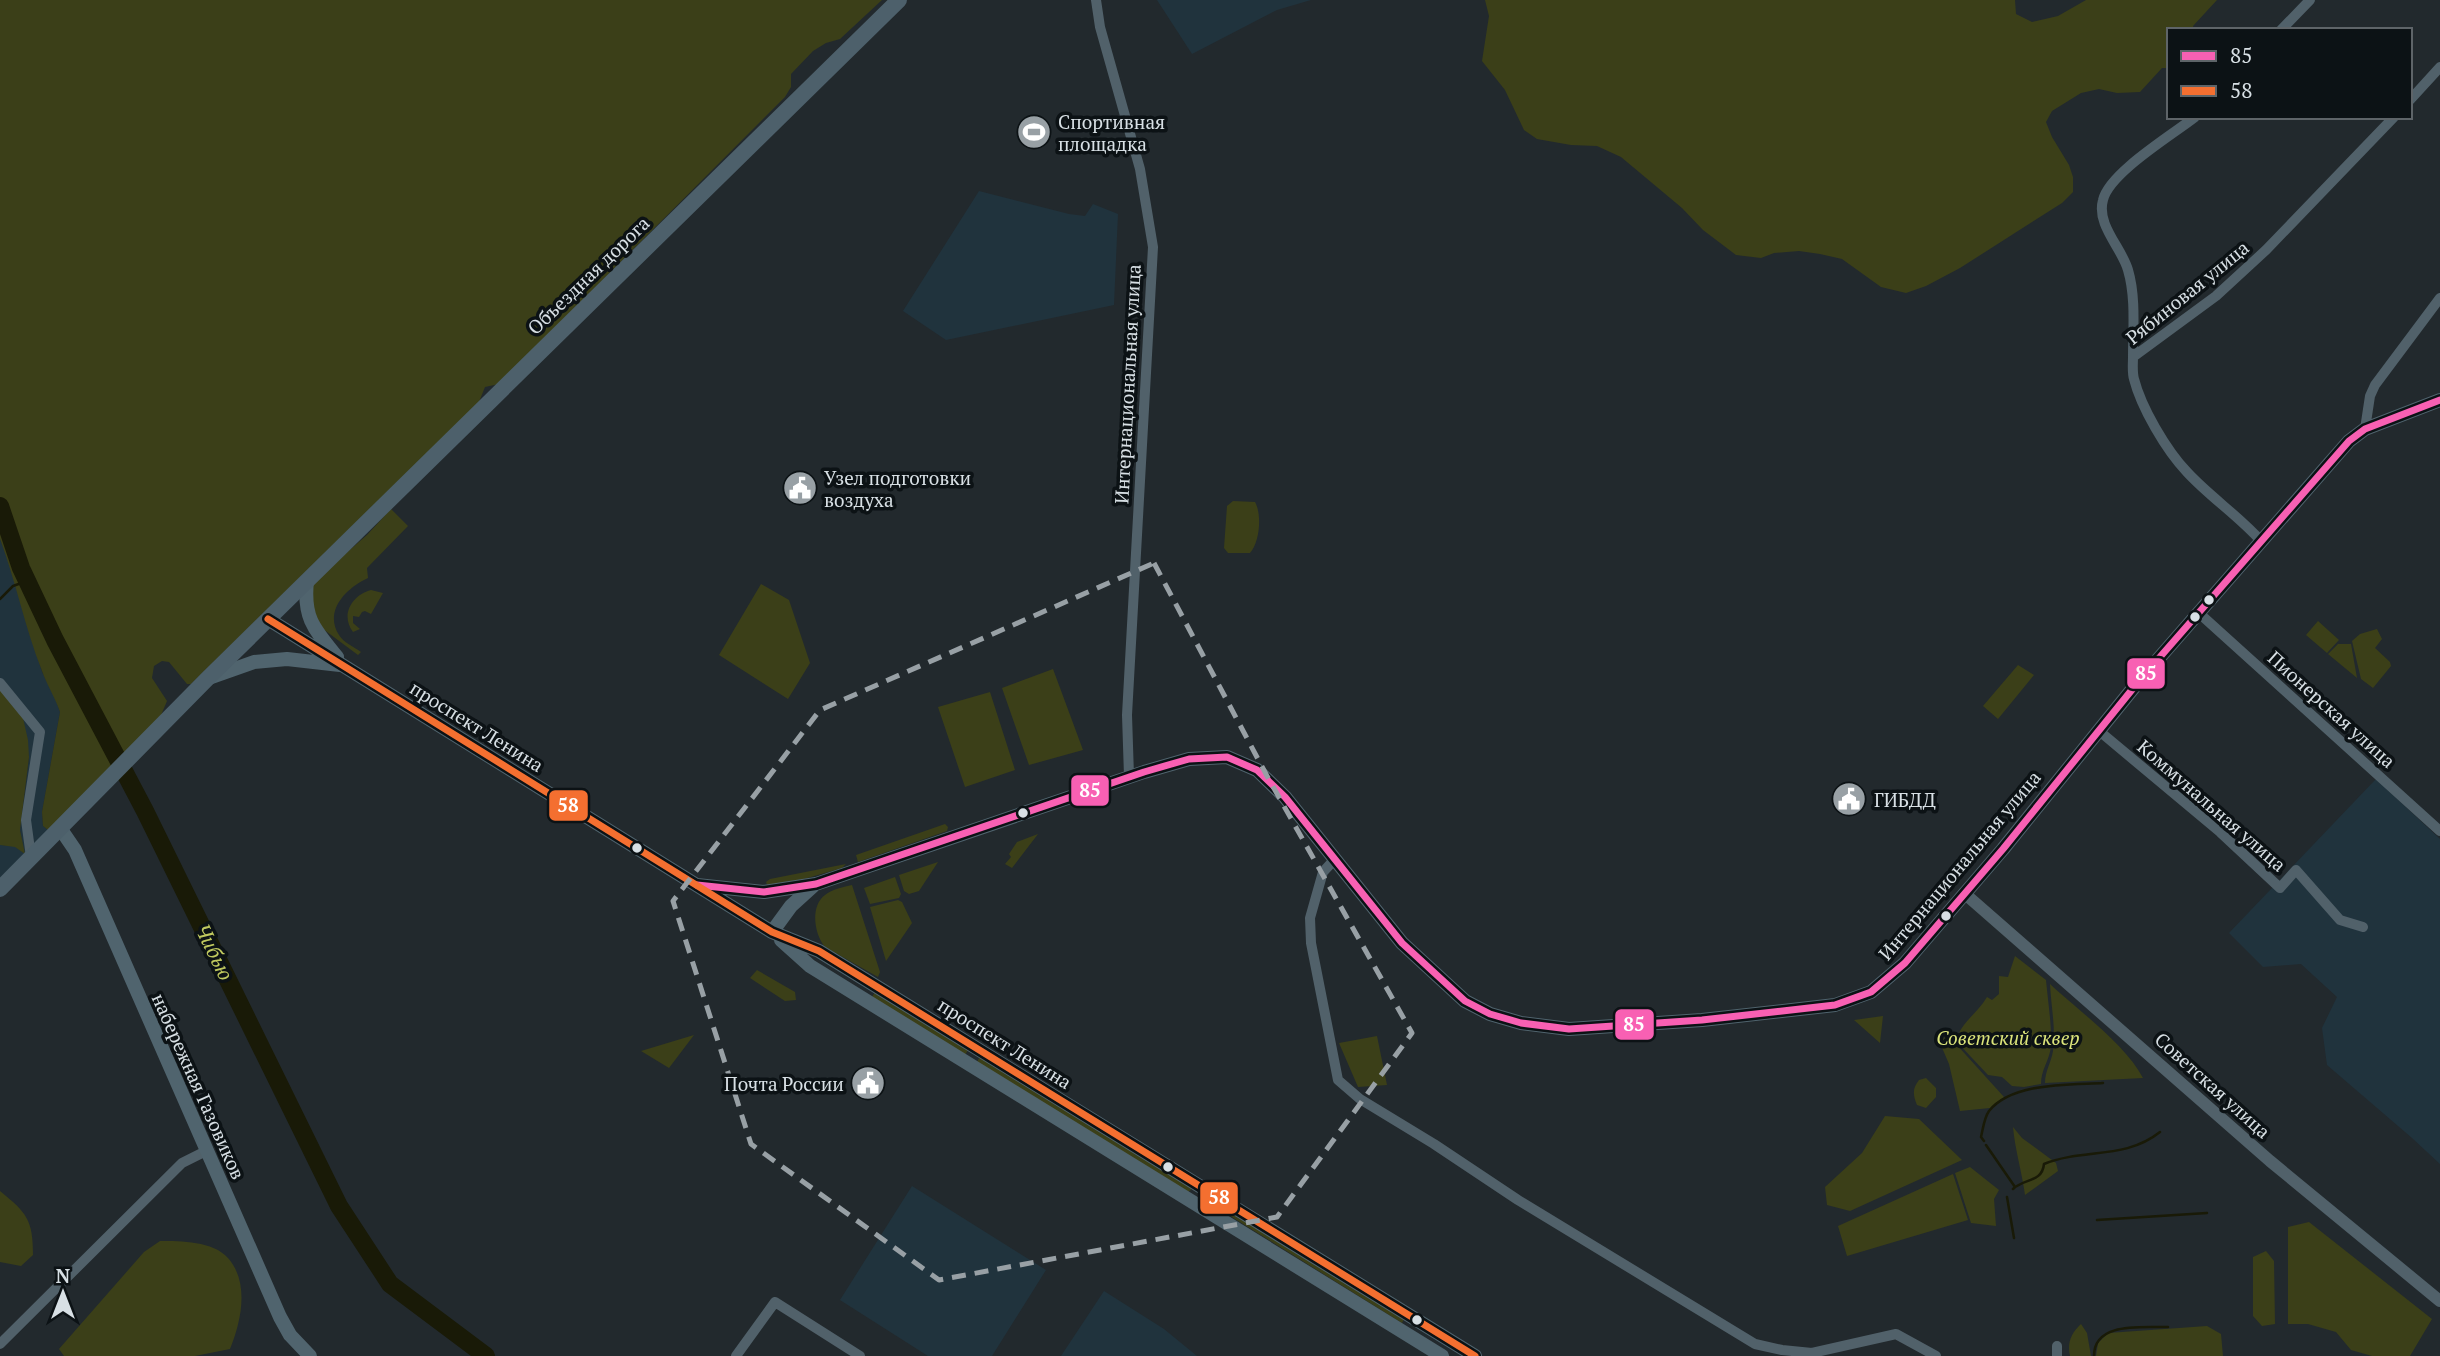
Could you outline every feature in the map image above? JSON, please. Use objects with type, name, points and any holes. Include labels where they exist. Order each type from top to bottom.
[{"type":"main road","name":"Объездная дорога","points":[[0,888],[207,679],[899,0]]},
{"type":"main road","name":"Интернациональная улица","points":[[697,885],[764,892],[816,884],[1129,776],[1189,760],[1227,757],[1257,770],[1285,797],[1402,943],[1465,1001],[1490,1014],[1521,1023],[1569,1029],[1703,1020],[1835,1005],[1871,992],[1905,963],[2098,730],[2349,441],[2365,429],[2440,400]]},
{"type":"main road","points":[[307,581],[307,615],[314,629],[344,666]]},
{"type":"main road","name":"проспект Ленина","points":[[268,619],[772,932],[810,966],[1442,1356]]},
{"type":"main road","points":[[207,679],[254,662],[287,659],[344,666]]},
{"type":"main road","name":"набережная Газовиков","points":[[60,828],[75,850],[280,1317],[290,1335],[310,1356]]},
{"type":"main road","name":"Интернациональная улица","points":[[772,932],[790,906],[816,884]]},
{"type":"main road","name":"проспект Ленина","points":[[772,932],[819,951],[1475,1356]]},
{"type":"main road","points":[[1204,1209],[1214,1194]]},
{"type":"street","name":"Интернациональная улица","points":[[1097,0],[1100,27],[1140,169],[1153,247],[1127,715],[1129,776]]},
{"type":"street","points":[[2283,28],[2310,0]]},
{"type":"street","points":[[2412,98],[2440,67]]},
{"type":"street","points":[[2133,357],[2129,271],[2104,220],[2102,200],[2116,177],[2191,119]]},
{"type":"street","name":"Рябиновая улица","points":[[2262,542],[2248,526],[2186,471],[2162,437],[2143,402],[2133,376],[2133,357],[2216,296],[2266,250],[2392,119]]},
{"type":"street","points":[[2365,429],[2370,396],[2375,386],[2440,298]]},
{"type":"street","name":"Пионерская улица","points":[[2200,614],[2440,831]]},
{"type":"street","points":[[0,683],[40,732],[26,820],[31,857]]},
{"type":"street","name":"Коммунальная улица","points":[[2098,730],[2220,832],[2280,888],[2296,870],[2340,920],[2363,927]]},
{"type":"street","points":[[1335,859],[1323,872],[1310,918],[1311,943],[1338,1080],[1360,1099],[1518,1200],[1755,1344],[1812,1353],[1896,1335],[1937,1356]]},
{"type":"street","name":"Советская улица","points":[[1964,893],[2270,1161],[2440,1301]]},
{"type":"street","points":[[0,1343],[182,1163],[206,1151]]},
{"type":"street","points":[[737,1355],[775,1302],[860,1356]]},
{"type":"highlighted area","points":[[1154,563],[1267,776],[1412,1033],[1277,1217],[939,1280],[751,1144],[673,901],[820,710]]},
{"type":"shaded area","points":[[1157,0],[1311,0],[1277,10],[1192,54]]},
{"type":"shaded area","points":[[979,191],[1069,214],[1085,216],[1093,204],[1118,214],[1114,305],[946,340],[903,311]]},
{"type":"shaded area","points":[[0,539],[42,672],[60,712],[42,812],[43,826],[48,830],[0,880],[0,845],[15,846],[24,853],[20,830],[29,757],[20,717],[0,686]]},
{"type":"shaded area","points":[[2376,779],[2440,839],[2440,1164],[2327,1065],[2322,1028],[2337,997],[2301,964],[2263,967],[2229,933]]},
{"type":"shaded area","points":[[912,1186],[1046,1270],[992,1356],[928,1356],[840,1300]]},
{"type":"shaded area","points":[[1104,1291],[1164,1329],[1197,1356],[1061,1356]]},
{"type":"green space","points":[[0,0],[882,0],[840,39],[813,51],[791,74],[791,87],[785,97],[499,384],[485,387],[479,402],[191,684],[187,684],[169,662],[162,661],[154,666],[152,678],[167,701],[159,720],[48,830],[43,826],[42,812],[60,712],[36,655],[0,539]]},
{"type":"green space","points":[[1485,0],[2015,0],[2016,14],[2032,22],[2058,16],[2086,0],[2217,0],[2194,28],[2167,28],[2167,68],[2162,68],[2140,92],[2117,93],[2099,89],[2081,93],[2052,111],[2046,122],[2073,177],[2073,192],[2062,203],[1960,268],[1906,293],[1881,287],[1842,259],[1820,254],[1799,251],[1774,253],[1761,258],[1736,255],[1703,230],[1682,208],[1621,157],[1597,146],[1537,139],[1524,130],[1505,90],[1482,61],[1489,16]]},
{"type":"green space","points":[[1233,501],[1255,502],[1257,507],[1258,535],[1250,553],[1228,553],[1224,548],[1227,506]]},
{"type":"green space","points":[[391,509],[408,526],[367,568],[368,578],[346,593],[336,608],[335,626],[339,635],[361,652],[358,655],[319,626],[308,592],[316,579],[367,535]]},
{"type":"green space","points":[[761,584],[789,600],[810,663],[788,699],[719,655]]},
{"type":"green space","points":[[371,590],[383,593],[371,614],[365,611],[359,617],[353,616],[353,623],[360,629],[353,632],[348,619],[350,607],[358,596]]},
{"type":"green space","points":[[2318,621],[2339,640],[2327,653],[2306,635]]},
{"type":"green space","points":[[2377,629],[2382,639],[2375,648],[2391,666],[2373,688],[2361,679],[2352,641],[2360,634]]},
{"type":"green space","points":[[2338,644],[2351,644],[2357,678],[2328,654]]},
{"type":"green space","points":[[2018,665],[2034,675],[1998,719],[1983,706]]},
{"type":"green space","points":[[1053,669],[1083,750],[1029,765],[1002,688]]},
{"type":"green space","points":[[0,686],[23,718],[28,740],[29,757],[20,830],[25,854],[15,847],[0,845]]},
{"type":"green space","points":[[990,692],[1015,770],[965,787],[938,707]]},
{"type":"green space","points":[[945,824],[947,831],[858,862],[856,855]]},
{"type":"green space","points":[[1038,834],[1012,868],[1005,864],[1017,842]]},
{"type":"green space","points":[[938,862],[919,891],[909,894],[904,891],[899,875]]},
{"type":"green space","points":[[846,864],[842,868],[804,879],[767,885],[766,882],[770,879]]},
{"type":"green space","points":[[895,877],[901,894],[899,898],[870,904],[864,888]]},
{"type":"green space","points":[[852,885],[880,972],[878,977],[825,947],[816,928],[817,906],[820,900],[831,891]]},
{"type":"green space","points":[[898,900],[902,902],[912,923],[886,961],[870,907]]},
{"type":"green space","name":"Советский сквер","points":[[2015,956],[2046,980],[2050,1022],[2051,1047],[2041,1084],[2024,1087],[2012,1086],[2002,1077],[1988,1075],[1956,1041],[1962,1028],[1987,997],[1992,1000],[1999,994],[1999,976],[2008,977]]},
{"type":"green space","points":[[757,970],[795,992],[796,1000],[785,1001],[750,978]]},
{"type":"green space","points":[[2050,984],[2101,1028],[2125,1053],[2143,1078],[2045,1083],[2054,1043]]},
{"type":"green space","points":[[875,992],[968,1050],[965,1055],[872,997]]},
{"type":"green space","points":[[1883,1016],[1880,1043],[1854,1020]]},
{"type":"green space","points":[[1947,1034],[2004,1097],[1990,1108],[1960,1111],[1949,1064],[1940,1043]]},
{"type":"green space","points":[[694,1035],[669,1068],[641,1051]]},
{"type":"green space","points":[[1377,1036],[1387,1085],[1358,1087],[1339,1043]]},
{"type":"green space","points":[[980,1056],[1191,1186],[1191,1190],[1188,1192],[977,1062]]},
{"type":"green space","points":[[1926,1078],[1936,1088],[1936,1097],[1926,1108],[1917,1105],[1914,1092],[1919,1080]]},
{"type":"green space","points":[[1885,1116],[1919,1119],[1962,1160],[1850,1211],[1827,1205],[1825,1187],[1862,1153]]},
{"type":"green space","points":[[2013,1127],[2022,1138],[2056,1163],[2058,1171],[2025,1195],[2015,1144]]},
{"type":"green space","points":[[1970,1167],[1999,1190],[1994,1199],[1996,1226],[1971,1223],[1955,1173]]},
{"type":"green space","points":[[1953,1174],[1968,1220],[1847,1256],[1838,1226]]},
{"type":"green space","points":[[0,1191],[17,1205],[30,1225],[33,1255],[21,1266],[0,1262]]},
{"type":"green space","points":[[1221,1205],[1404,1319],[1402,1323],[1219,1209]]},
{"type":"green space","points":[[2309,1222],[2432,1319],[2410,1356],[2372,1356],[2351,1350],[2336,1332],[2308,1324],[2288,1324],[2288,1227]]},
{"type":"green space","points":[[160,1241],[196,1243],[214,1248],[222,1252],[235,1268],[241,1303],[230,1349],[195,1356],[64,1356],[59,1349],[144,1252]]},
{"type":"green space","points":[[2266,1251],[2274,1261],[2275,1324],[2262,1326],[2253,1316],[2253,1257]]},
{"type":"green space","points":[[2081,1324],[2087,1333],[2091,1356],[2070,1356],[2071,1338]]},
{"type":"green space","points":[[2207,1326],[2221,1334],[2223,1356],[2096,1356],[2098,1343],[2108,1333]]},
{"type":"waterway","name":"Чибью","points":[[0,506],[21,568],[55,640],[145,811],[339,1206],[390,1284],[486,1356]]},
{"type":"waterway","points":[[0,599],[13,586],[27,581]]},
{"type":"waterway","points":[[1984,1141],[1981,1137],[1987,1114],[1999,1102],[2012,1095],[2042,1087],[2103,1083]]},
{"type":"waterway","points":[[2013,1189],[2040,1174],[2044,1164],[2074,1156],[2133,1147],[2160,1132]]},
{"type":"waterway","points":[[1986,1145],[2015,1187]]},
{"type":"waterway","points":[[2007,1197],[2014,1238]]},
{"type":"waterway","points":[[2097,1220],[2207,1213]]},
{"type":"waterway","points":[[2094,1356],[2096,1345],[2102,1337],[2111,1332],[2134,1327],[2168,1327]]},
{"type":"transit line","name":"85","points":[[697,885],[764,892],[816,884],[1144,772],[1189,759],[1227,757],[1257,770],[1285,797],[1402,943],[1465,1001],[1490,1014],[1521,1023],[1569,1029],[1702,1020],[1835,1005],[1871,992],[1905,963],[2003,849],[2139,681],[2349,441],[2365,429],[2440,400]]},
{"type":"transit line","name":"58","points":[[268,619],[772,932],[819,951],[1475,1356]]},
{"type":"place","name":"Спортивная площадка","points":[[1034,132]]},
{"type":"place","name":"Узел подготовки воздуха","points":[[800,488]]},
{"type":"place","name":"ГИБДД","points":[[1849,799]]},
{"type":"place","name":"Почта России","points":[[868,1083]]}]
